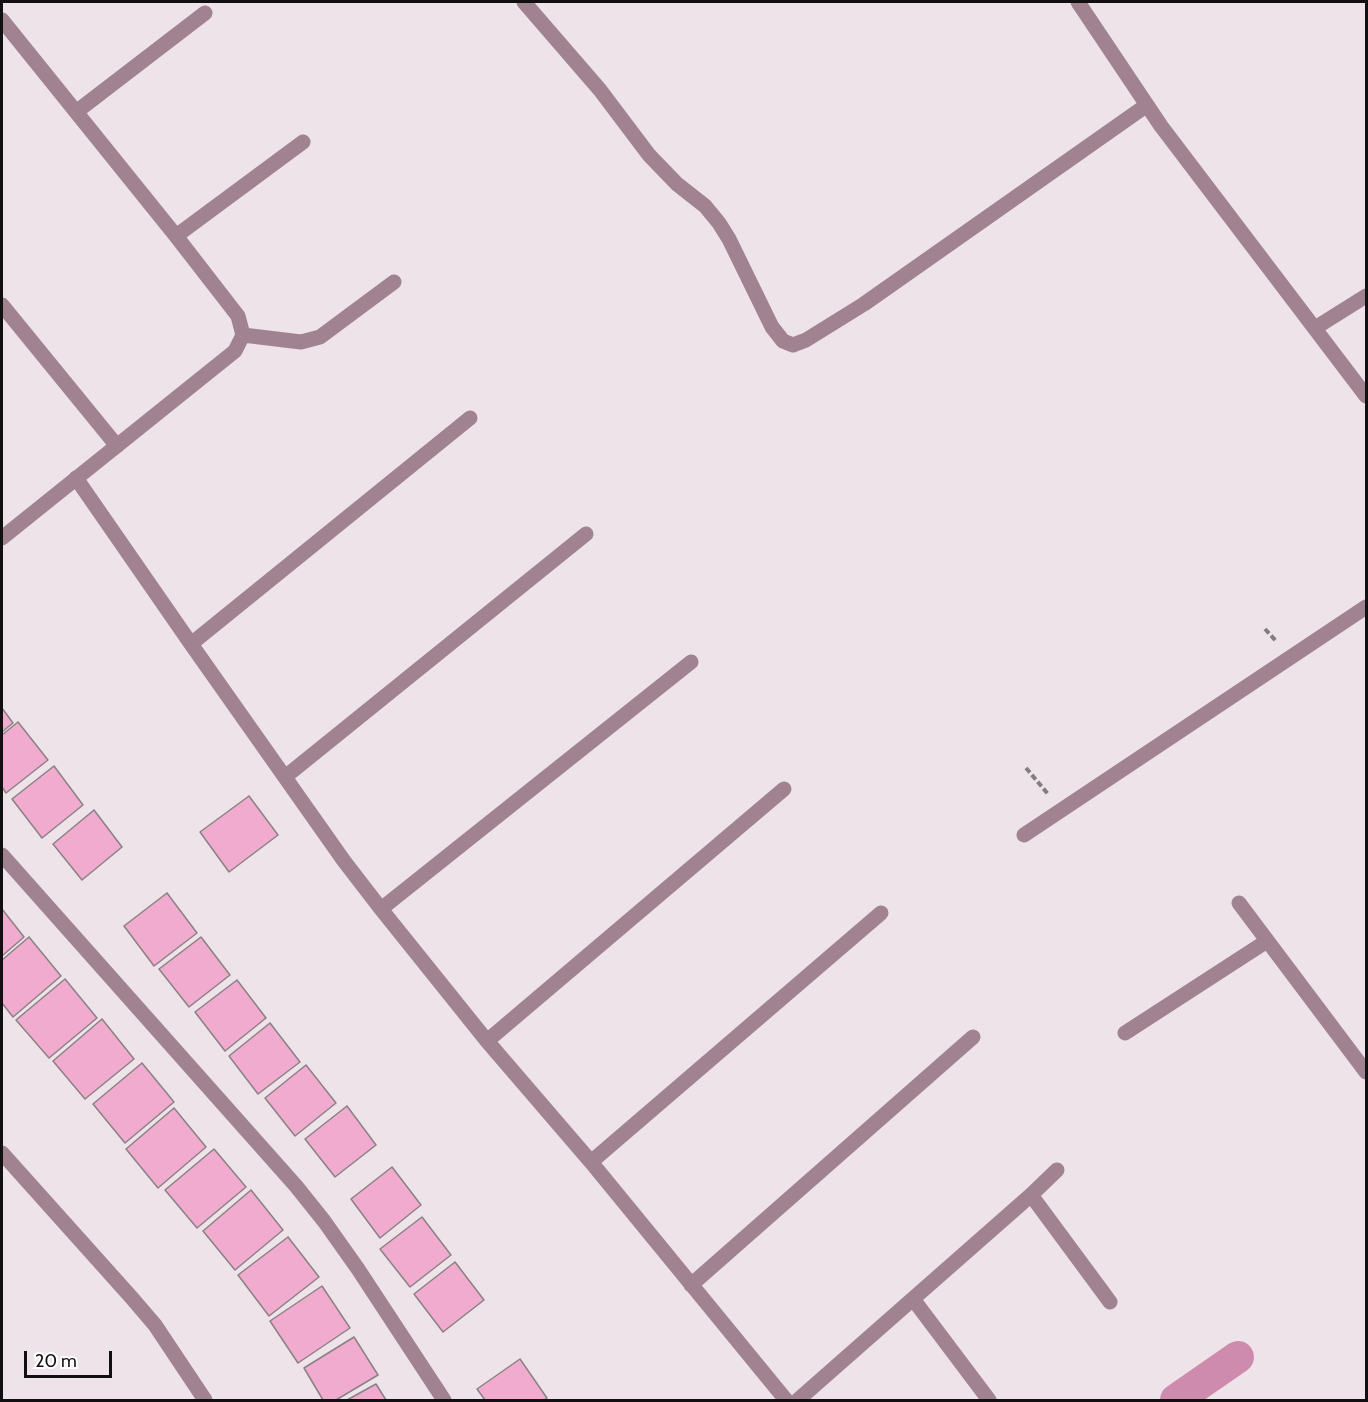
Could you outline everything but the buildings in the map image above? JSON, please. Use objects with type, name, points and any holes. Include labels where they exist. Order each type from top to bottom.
[{"type":"street","points":[[524,2],[600,90],[649,155],[677,184],[705,206],[719,223],[772,327],[783,341],[793,345],[806,340],[864,304],[1147,105]]},
{"type":"street","points":[[1078,2],[1161,126],[1366,396]]},
{"type":"street","points":[[76,112],[205,14]]},
{"type":"street","points":[[2,20],[238,316],[243,335],[235,351],[2,538]]},
{"type":"street","points":[[176,236],[303,142]]},
{"type":"street","points":[[243,335],[301,342],[320,337],[394,282]]},
{"type":"street","points":[[1315,328],[1366,296]]},
{"type":"street","points":[[2,305],[117,446]]},
{"type":"street","points":[[191,644],[470,418]]},
{"type":"street","points":[[76,478],[344,861],[487,1041],[591,1162],[786,1401]]},
{"type":"street","points":[[285,777],[586,534]]},
{"type":"street","points":[[1024,835],[1366,607]]},
{"type":"street","points":[[381,909],[691,662]]},
{"type":"street","points":[[487,1041],[784,789]]},
{"type":"street","points":[[2,855],[296,1185],[358,1269],[444,1401]]},
{"type":"street","points":[[1239,903],[1366,1072]]},
{"type":"street","points":[[591,1162],[881,913]]},
{"type":"street","points":[[1125,1034],[1267,941]]},
{"type":"street","points":[[692,1285],[973,1037]]},
{"type":"street","points":[[2,1153],[155,1325],[205,1401]]},
{"type":"street","points":[[798,1401],[1057,1170]]},
{"type":"street","points":[[1031,1195],[1110,1302]]},
{"type":"street","points":[[913,1299],[989,1401]]},
{"type":"path","points":[[1026,768],[1062,810]]},
{"type":"waterway","points":[[1176,1400],[1238,1357]]}]
